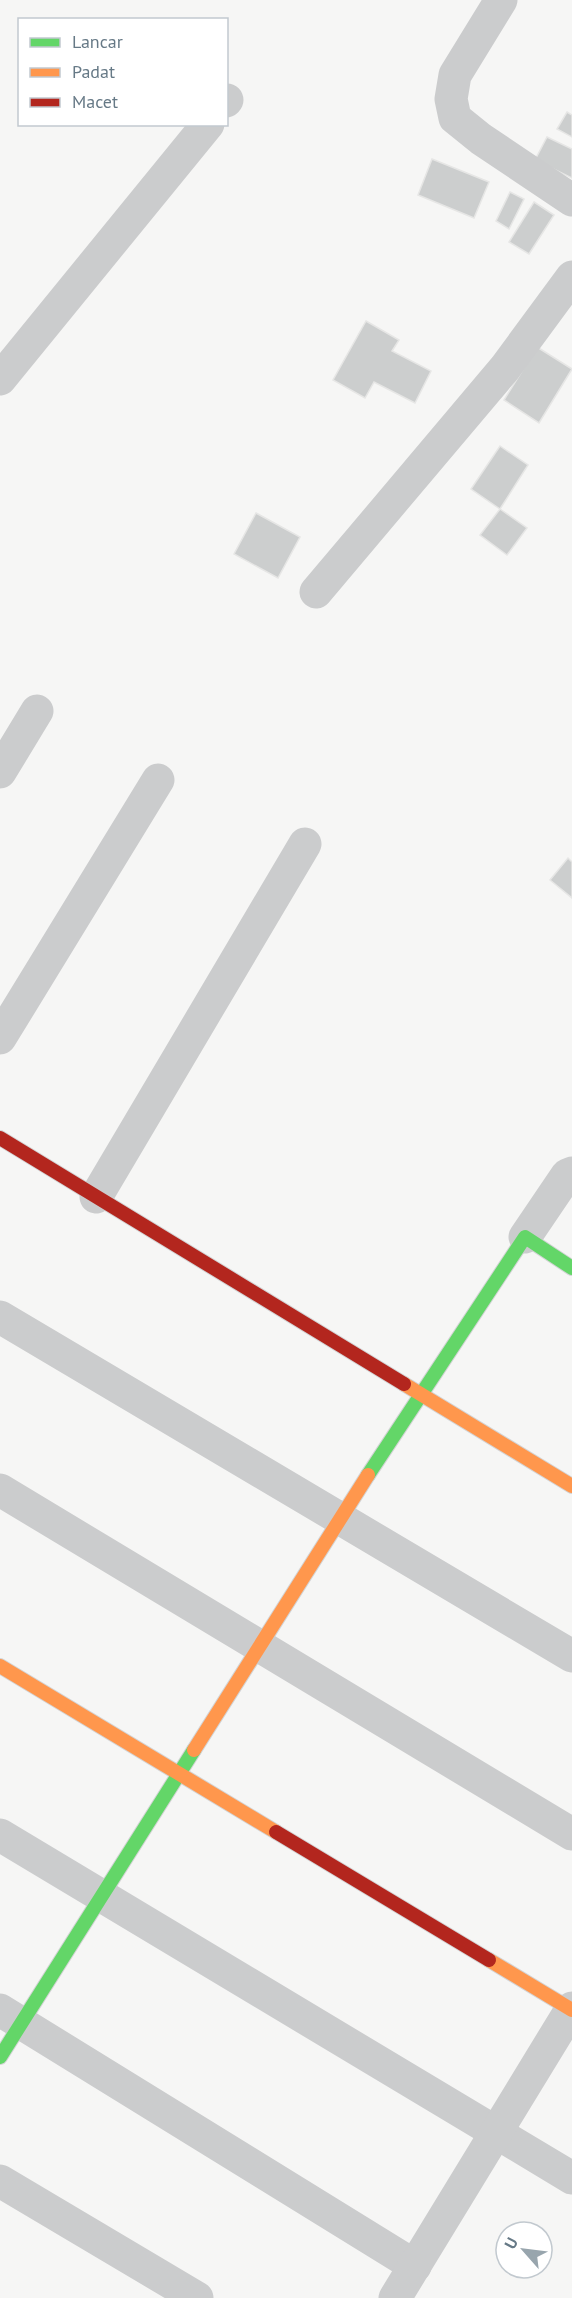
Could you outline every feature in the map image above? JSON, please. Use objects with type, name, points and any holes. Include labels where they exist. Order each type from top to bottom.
[{"type":"street","points":[[501,0],[455,75],[451,99],[455,117],[481,139],[572,200]]},
{"type":"street","points":[[0,379],[207,126]]},
{"type":"street","points":[[316,592],[505,368],[572,277]]},
{"type":"street","points":[[0,772],[37,711]]},
{"type":"street","points":[[0,1038],[158,780]]},
{"type":"street","points":[[96,1197],[304,844]]},
{"type":"street","points":[[0,1138],[572,1486]]},
{"type":"street","points":[[0,2057],[11,2017],[101,1896],[420,1393],[567,1175],[572,1173]]},
{"type":"street","points":[[525,1237],[572,1268]]},
{"type":"street","points":[[0,1317],[572,1656]]},
{"type":"street","points":[[0,1490],[572,1834]]},
{"type":"street","points":[[0,1665],[572,2009],[395,2298]]},
{"type":"street","points":[[0,1835],[495,2134],[572,2178]]},
{"type":"street","points":[[11,2017],[415,2266]]},
{"type":"street","points":[[0,2181],[197,2298]]},
{"type":"building","points":[[567,112],[572,115],[572,137],[557,129]]},
{"type":"building","points":[[547,137],[572,149],[572,178],[535,160]]},
{"type":"building","points":[[432,159],[489,182],[474,218],[418,195]]},
{"type":"building","points":[[510,192],[524,199],[509,229],[496,221]]},
{"type":"building","points":[[534,202],[554,215],[529,254],[509,242]]},
{"type":"building","points":[[366,321],[399,340],[392,351],[431,371],[415,403],[374,382],[365,398],[333,380]]},
{"type":"building","points":[[537,347],[572,369],[539,423],[504,400]]},
{"type":"building","points":[[500,446],[528,465],[500,509],[471,489]]},
{"type":"building","points":[[500,509],[527,528],[507,555],[480,535]]},
{"type":"building","points":[[256,513],[300,537],[278,578],[234,554]]},
{"type":"building","points":[[568,858],[572,862],[572,898],[550,880]]},
{"type":"traffic: fast","points":[[368,1475],[525,1237],[572,1268]]},
{"type":"traffic: fast","points":[[0,2057],[194,1750]]},
{"type":"traffic: slow","points":[[404,1384],[572,1486]]},
{"type":"traffic: slow","points":[[194,1750],[368,1475]]},
{"type":"traffic: slow","points":[[0,1666],[276,1832]]},
{"type":"traffic: slow","points":[[489,1960],[572,2010]]},
{"type":"traffic: jam","points":[[0,1138],[404,1384]]},
{"type":"traffic: jam","points":[[276,1832],[489,1960]]}]
